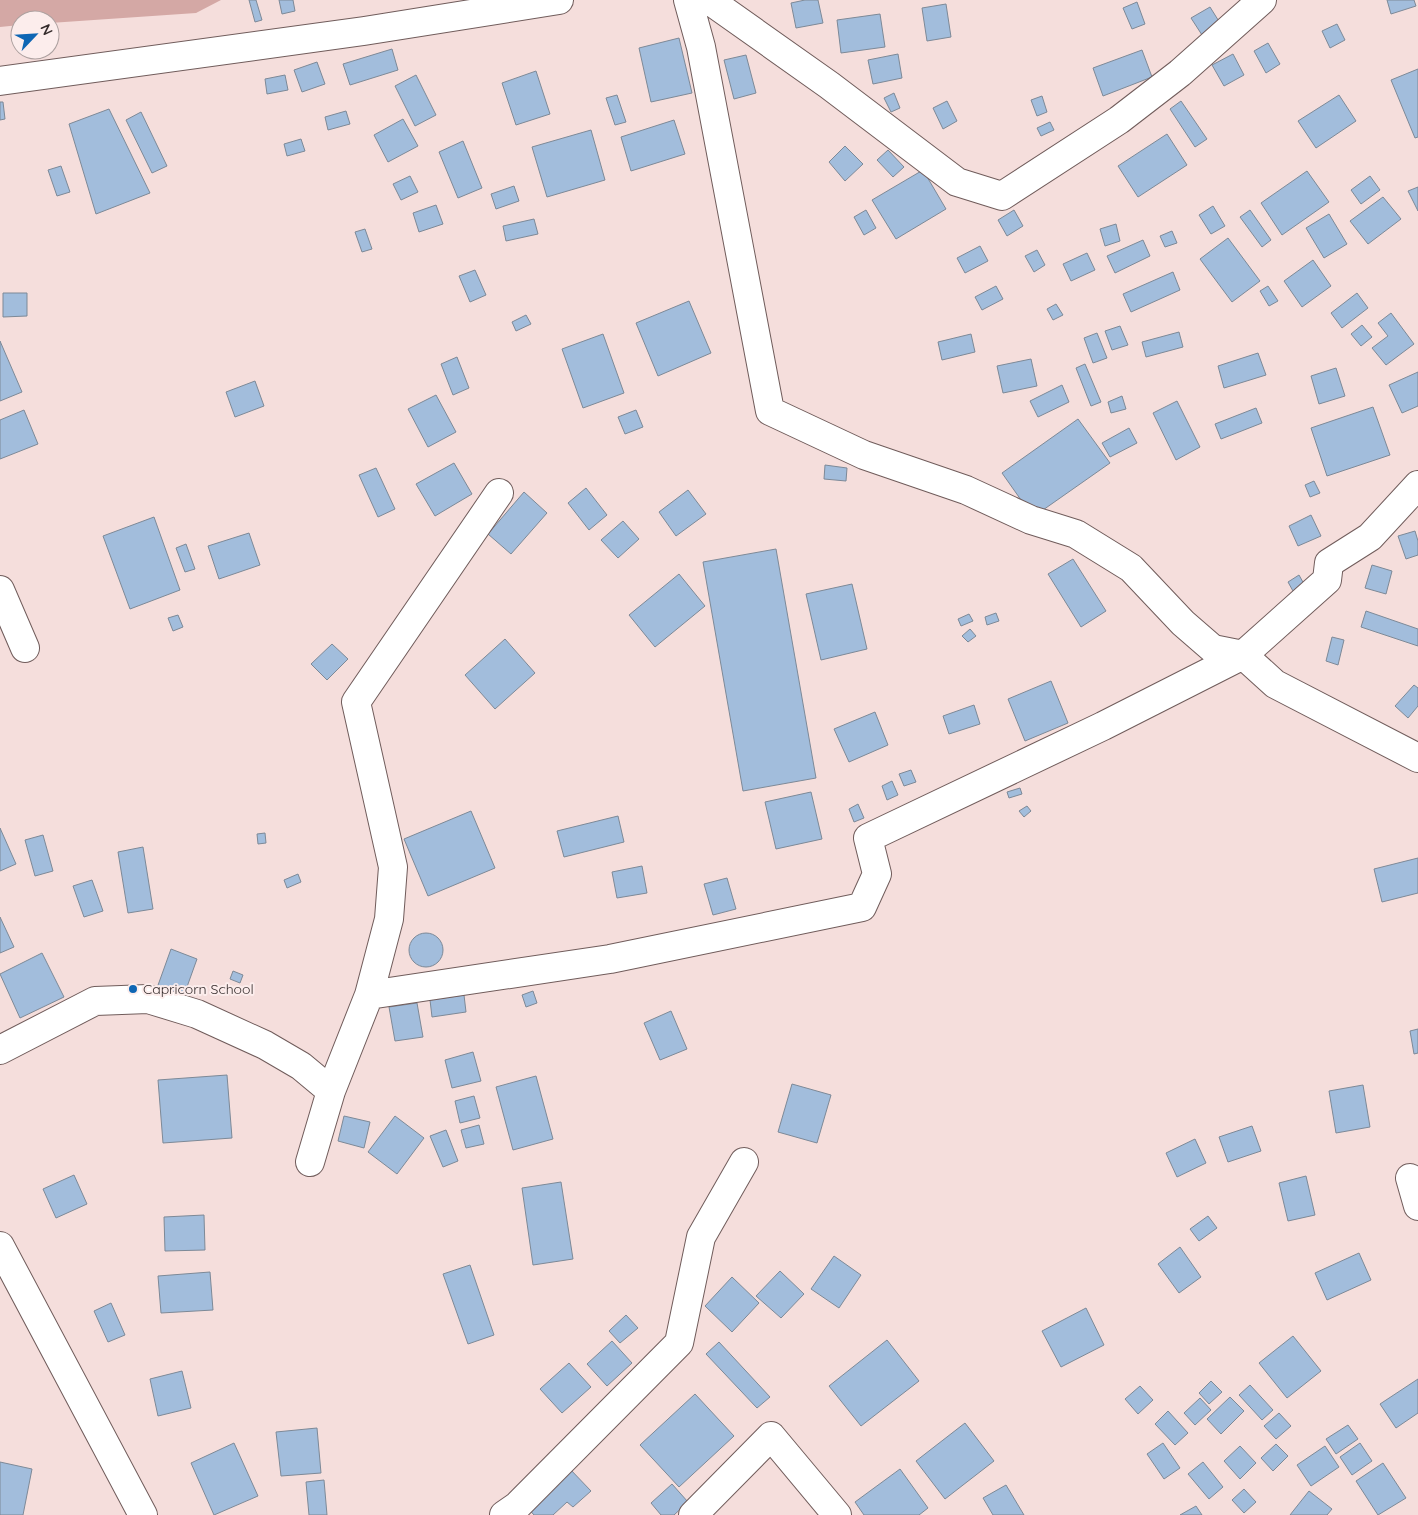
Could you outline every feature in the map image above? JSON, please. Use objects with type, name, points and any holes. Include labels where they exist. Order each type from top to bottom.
[{"type":"street","points":[[0,82],[364,31],[559,0]]},
{"type":"street","points":[[688,0],[701,47],[770,411],[864,455],[966,490],[1031,520],[1076,534],[1131,568],[1183,623],[1213,649],[1243,655],[1275,684],[1418,758]]},
{"type":"street","points":[[710,0],[829,84],[957,182],[1002,196],[1119,120],[1180,73],[1262,0]]},
{"type":"street","points":[[369,995],[610,959],[862,907],[877,874],[868,838],[1103,726],[1243,655],[1326,580],[1329,563],[1370,537],[1418,485]]},
{"type":"street","points":[[310,1162],[331,1091],[369,995],[388,918],[393,867],[356,702],[499,493]]},
{"type":"street","points":[[0,590],[25,648]]},
{"type":"street","points":[[0,1050],[95,1001],[148,999],[197,1014],[265,1045],[301,1066],[331,1091]]},
{"type":"street","points":[[504,1515],[517,1506],[679,1342],[701,1237],[744,1162]]},
{"type":"street","points":[[1410,1178],[1418,1206]]},
{"type":"street","points":[[0,1246],[143,1515]]},
{"type":"street","points":[[693,1515],[771,1436],[837,1515]]},
{"type":"shaded area","points":[[0,0],[221,0],[196,13],[60,22],[60,10],[10,10],[10,26],[0,27]]},
{"type":"building","points":[[249,0],[256,0],[262,20],[255,22]]},
{"type":"building","points":[[279,0],[293,0],[295,11],[282,14]]},
{"type":"building","points":[[818,0],[823,23],[796,28],[791,3]]},
{"type":"building","points":[[1387,0],[1414,0],[1416,6],[1391,14]]},
{"type":"building","points":[[1137,2],[1145,24],[1132,29],[1123,8]]},
{"type":"building","points":[[946,4],[951,37],[927,41],[922,8]]},
{"type":"building","points":[[1210,7],[1220,23],[1202,35],[1191,18]]},
{"type":"building","points":[[880,14],[885,47],[841,53],[837,20]]},
{"type":"building","points":[[1337,24],[1345,40],[1330,48],[1322,31]]},
{"type":"building","points":[[679,38],[692,93],[651,102],[639,48]]},
{"type":"building","points":[[1268,43],[1280,64],[1266,73],[1254,51]]},
{"type":"building","points":[[392,49],[398,70],[350,85],[343,64]]},
{"type":"building","points":[[1142,50],[1152,77],[1103,96],[1093,68]]},
{"type":"building","points":[[898,54],[902,78],[873,84],[868,60]]},
{"type":"building","points":[[1233,54],[1244,75],[1224,86],[1212,65]]},
{"type":"building","points":[[746,55],[756,93],[734,99],[724,60]]},
{"type":"building","points":[[317,62],[325,84],[302,92],[294,70]]},
{"type":"building","points":[[1418,69],[1418,137],[1415,138],[1391,80]]},
{"type":"building","points":[[536,71],[550,114],[516,125],[502,83]]},
{"type":"building","points":[[285,75],[288,90],[267,94],[265,79]]},
{"type":"building","points":[[416,75],[436,115],[415,126],[395,86]]},
{"type":"building","points":[[894,93],[900,108],[891,112],[884,98]]},
{"type":"building","points":[[617,95],[626,122],[615,125],[606,98]]},
{"type":"building","points":[[1339,95],[1356,121],[1316,148],[1298,121]]},
{"type":"building","points":[[1042,96],[1047,112],[1037,116],[1031,100]]},
{"type":"building","points":[[947,101],[957,121],[943,129],[933,108]]},
{"type":"building","points":[[1181,101],[1207,139],[1195,147],[1170,109]]},
{"type":"building","points":[[0,102],[3,102],[5,119],[0,120]]},
{"type":"building","points":[[109,109],[150,193],[96,214],[69,124]]},
{"type":"building","points":[[346,111],[350,124],[328,130],[325,117]]},
{"type":"building","points":[[141,112],[167,166],[152,173],[126,120]]},
{"type":"building","points":[[403,119],[418,146],[388,162],[374,135]]},
{"type":"building","points":[[674,120],[685,154],[631,171],[621,137]]},
{"type":"building","points":[[1050,122],[1054,130],[1041,136],[1037,128]]},
{"type":"building","points":[[591,130],[605,180],[547,197],[532,147]]},
{"type":"building","points":[[1167,134],[1187,165],[1138,197],[1118,166]]},
{"type":"building","points":[[301,139],[305,151],[287,156],[284,144]]},
{"type":"building","points":[[463,141],[482,188],[458,198],[439,152]]},
{"type":"building","points":[[845,146],[863,164],[845,181],[829,162]]},
{"type":"building","points":[[888,150],[904,167],[893,177],[877,160]]},
{"type":"building","points":[[61,166],[70,192],[57,196],[48,170]]},
{"type":"building","points":[[923,170],[946,209],[896,239],[872,200]]},
{"type":"building","points":[[1307,171],[1329,202],[1282,235],[1261,203]]},
{"type":"building","points":[[410,176],[418,192],[401,200],[393,184]]},
{"type":"building","points":[[1370,176],[1380,190],[1361,204],[1351,190]]},
{"type":"building","points":[[514,186],[519,201],[496,209],[491,194]]},
{"type":"building","points":[[1418,187],[1418,211],[1408,191]]},
{"type":"building","points":[[1383,197],[1401,219],[1368,244],[1350,221]]},
{"type":"building","points":[[436,205],[443,224],[419,232],[413,213]]},
{"type":"building","points":[[1213,206],[1225,226],[1211,234],[1199,215]]},
{"type":"building","points":[[866,210],[876,228],[864,235],[854,217]]},
{"type":"building","points":[[1014,210],[1023,226],[1007,236],[998,220]]},
{"type":"building","points":[[1250,210],[1271,240],[1262,247],[1240,217]]},
{"type":"building","points":[[1329,214],[1347,244],[1324,258],[1306,228]]},
{"type":"building","points":[[534,219],[538,234],[506,241],[503,226]]},
{"type":"building","points":[[1116,224],[1120,241],[1105,246],[1100,229]]},
{"type":"building","points":[[365,229],[372,249],[362,252],[355,232]]},
{"type":"building","points":[[1172,231],[1177,243],[1165,247],[1160,236]]},
{"type":"building","points":[[1228,238],[1260,281],[1232,302],[1200,259]]},
{"type":"building","points":[[1143,240],[1150,256],[1115,273],[1107,256]]},
{"type":"building","points":[[980,246],[988,261],[965,273],[957,258]]},
{"type":"building","points":[[1037,250],[1045,265],[1034,272],[1025,256]]},
{"type":"building","points":[[1087,253],[1095,270],[1071,281],[1063,264]]},
{"type":"building","points":[[1313,260],[1331,286],[1302,307],[1284,281]]},
{"type":"building","points":[[475,270],[486,295],[470,302],[459,276]]},
{"type":"building","points":[[1173,272],[1180,290],[1131,312],[1123,294]]},
{"type":"building","points":[[996,286],[1003,299],[982,310],[975,297]]},
{"type":"building","points":[[1268,286],[1278,301],[1269,306],[1260,291]]},
{"type":"building","points":[[3,293],[27,293],[27,316],[3,317]]},
{"type":"building","points":[[1357,293],[1368,308],[1342,328],[1331,313]]},
{"type":"building","points":[[689,301],[711,353],[658,376],[636,323]]},
{"type":"building","points":[[1056,304],[1063,315],[1053,320],[1047,309]]},
{"type":"building","points":[[1391,313],[1414,344],[1386,365],[1372,348],[1388,336],[1378,323]]},
{"type":"building","points":[[526,315],[531,324],[516,331],[512,322]]},
{"type":"building","points":[[1362,325],[1372,337],[1361,346],[1351,334]]},
{"type":"building","points":[[1120,326],[1128,345],[1112,350],[1105,331]]},
{"type":"building","points":[[1179,332],[1183,347],[1146,357],[1142,342]]},
{"type":"building","points":[[1097,333],[1107,358],[1093,363],[1084,338]]},
{"type":"building","points":[[603,334],[624,393],[583,408],[562,349]]},
{"type":"building","points":[[971,334],[975,352],[942,360],[938,342]]},
{"type":"building","points":[[0,341],[22,392],[0,401]]},
{"type":"building","points":[[1258,353],[1266,375],[1224,388],[1218,366]]},
{"type":"building","points":[[457,357],[469,388],[453,395],[441,364]]},
{"type":"building","points":[[1031,359],[1037,386],[1003,393],[997,366]]},
{"type":"building","points":[[1085,364],[1101,402],[1091,406],[1076,368]]},
{"type":"building","points":[[1336,368],[1345,396],[1319,404],[1311,376]]},
{"type":"building","points":[[1418,372],[1418,406],[1402,413],[1389,385]]},
{"type":"building","points":[[255,381],[264,406],[235,417],[226,392]]},
{"type":"building","points":[[1062,385],[1069,402],[1038,417],[1030,401]]},
{"type":"building","points":[[436,395],[456,432],[428,447],[408,409]]},
{"type":"building","points":[[1122,396],[1126,409],[1111,413],[1108,402]]},
{"type":"building","points":[[1177,401],[1200,447],[1176,460],[1153,413]]},
{"type":"building","points":[[1373,407],[1390,455],[1327,476],[1311,428]]},
{"type":"building","points":[[1256,408],[1262,423],[1221,439],[1215,424]]},
{"type":"building","points":[[24,410],[38,444],[0,459],[0,420]]},
{"type":"building","points":[[636,410],[643,427],[625,434],[618,417]]},
{"type":"building","points":[[1078,419],[1110,463],[1033,517],[1002,473]]},
{"type":"building","points":[[1129,428],[1137,443],[1110,457],[1102,443]]},
{"type":"building","points":[[454,463],[472,494],[435,516],[416,484]]},
{"type":"building","points":[[825,465],[847,468],[846,481],[824,479]]},
{"type":"building","points":[[376,468],[395,509],[378,517],[359,475]]},
{"type":"building","points":[[1314,481],[1320,493],[1310,497],[1305,485]]},
{"type":"building","points":[[586,488],[607,515],[589,530],[568,503]]},
{"type":"building","points":[[688,490],[706,514],[676,536],[659,512]]},
{"type":"building","points":[[524,492],[547,513],[511,554],[488,534]]},
{"type":"building","points":[[1311,515],[1321,536],[1298,546],[1289,526]]},
{"type":"building","points":[[154,517],[180,590],[130,609],[103,536]]},
{"type":"building","points":[[623,521],[639,539],[618,558],[601,540]]},
{"type":"building","points":[[1415,531],[1418,541],[1418,555],[1406,559],[1398,536]]},
{"type":"building","points":[[249,533],[260,565],[219,579],[208,546]]},
{"type":"building","points":[[186,544],[195,569],[185,572],[176,548]]},
{"type":"building","points":[[776,549],[816,778],[743,791],[703,562]]},
{"type":"building","points":[[1073,559],[1106,611],[1081,627],[1048,574]]},
{"type":"building","points":[[1372,565],[1392,571],[1386,594],[1365,588]]},
{"type":"building","points":[[679,574],[705,606],[655,647],[629,615]]},
{"type":"building","points":[[1299,575],[1304,584],[1293,591],[1288,582]]},
{"type":"building","points":[[852,584],[867,649],[821,660],[806,594]]},
{"type":"building","points":[[1366,611],[1418,629],[1418,646],[1361,627]]},
{"type":"building","points":[[996,613],[999,621],[987,625],[985,617]]},
{"type":"building","points":[[969,614],[973,621],[961,626],[958,619]]},
{"type":"building","points":[[178,615],[183,627],[173,631],[168,618]]},
{"type":"building","points":[[970,629],[976,636],[968,642],[962,636]]},
{"type":"building","points":[[1332,637],[1344,640],[1338,665],[1326,661]]},
{"type":"building","points":[[505,639],[535,673],[495,709],[465,675]]},
{"type":"building","points":[[332,644],[348,659],[327,680],[311,664]]},
{"type":"building","points":[[1051,681],[1068,723],[1025,741],[1008,699]]},
{"type":"building","points":[[1414,685],[1418,688],[1418,706],[1408,718],[1395,706]]},
{"type":"building","points":[[974,705],[980,724],[949,734],[943,716]]},
{"type":"building","points":[[875,712],[888,745],[849,762],[834,729]]},
{"type":"building","points":[[911,770],[916,782],[904,786],[899,774]]},
{"type":"building","points":[[892,781],[898,795],[887,800],[882,786]]},
{"type":"building","points":[[1020,788],[1022,794],[1009,798],[1007,792]]},
{"type":"building","points":[[811,792],[822,839],[776,849],[765,802]]},
{"type":"building","points":[[858,804],[864,818],[854,822],[849,809]]},
{"type":"building","points":[[1027,806],[1031,811],[1024,817],[1019,811]]},
{"type":"building","points":[[471,811],[495,868],[428,896],[404,839]]},
{"type":"building","points":[[618,816],[624,842],[564,857],[557,831]]},
{"type":"building","points":[[0,828],[16,864],[0,871]]},
{"type":"building","points":[[265,833],[266,843],[258,844],[257,834]]},
{"type":"building","points":[[43,835],[53,871],[35,876],[25,840]]},
{"type":"building","points":[[143,847],[153,909],[128,913],[118,852]]},
{"type":"building","points":[[1418,858],[1418,893],[1382,902],[1374,869]]},
{"type":"building","points":[[642,866],[647,893],[617,898],[612,872]]},
{"type":"building","points":[[298,874],[301,882],[287,888],[284,880]]},
{"type":"building","points":[[727,878],[736,909],[713,915],[704,884]]},
{"type":"building","points":[[92,880],[103,911],[84,917],[73,886]]},
{"type":"building","points":[[0,917],[14,947],[0,953]]},
{"type":"building","points":[[426,933],[433,934],[438,938],[442,943],[442,957],[438,962],[433,966],[426,967],[419,966],[414,962],[410,957],[409,950],[410,943],[414,938],[419,934]]},
{"type":"building","points":[[171,949],[197,959],[183,998],[157,988]]},
{"type":"building","points":[[42,953],[64,997],[20,1018],[0,974]]},
{"type":"building","points":[[233,971],[243,975],[240,983],[230,979]]},
{"type":"building","points":[[533,991],[537,1003],[526,1007],[522,995]]},
{"type":"building","points":[[464,995],[466,1012],[432,1017],[430,1000]]},
{"type":"building","points":[[417,1003],[423,1037],[395,1041],[389,1007]]},
{"type":"building","points":[[671,1011],[687,1049],[660,1060],[644,1023]]},
{"type":"building","points":[[1418,1029],[1418,1053],[1414,1054],[1410,1031]]},
{"type":"building","points":[[473,1052],[481,1081],[452,1088],[445,1060]]},
{"type":"building","points":[[227,1075],[232,1138],[163,1143],[158,1080]]},
{"type":"building","points":[[536,1076],[553,1139],[513,1150],[496,1087]]},
{"type":"building","points":[[792,1084],[831,1095],[817,1143],[778,1132]]},
{"type":"building","points":[[1363,1085],[1370,1127],[1336,1133],[1329,1091]]},
{"type":"building","points":[[474,1096],[480,1118],[460,1123],[455,1101]]},
{"type":"building","points":[[344,1116],[370,1122],[364,1148],[338,1141]]},
{"type":"building","points":[[395,1116],[424,1138],[397,1174],[368,1152]]},
{"type":"building","points":[[479,1125],[484,1144],[466,1148],[461,1130]]},
{"type":"building","points":[[1252,1126],[1261,1151],[1228,1162],[1219,1137]]},
{"type":"building","points":[[446,1130],[458,1161],[443,1167],[430,1136]]},
{"type":"building","points":[[1195,1139],[1206,1163],[1177,1177],[1166,1153]]},
{"type":"building","points":[[74,1175],[87,1204],[56,1218],[43,1189]]},
{"type":"building","points":[[1306,1176],[1315,1215],[1288,1221],[1279,1183]]},
{"type":"building","points":[[561,1182],[573,1259],[533,1265],[522,1188]]},
{"type":"building","points":[[204,1215],[205,1250],[165,1251],[164,1217]]},
{"type":"building","points":[[1208,1216],[1217,1228],[1199,1241],[1190,1229]]},
{"type":"building","points":[[1180,1247],[1201,1277],[1179,1293],[1158,1264]]},
{"type":"building","points":[[1359,1253],[1371,1280],[1327,1300],[1315,1273]]},
{"type":"building","points":[[834,1256],[861,1275],[839,1308],[811,1289]]},
{"type":"building","points":[[470,1265],[494,1335],[468,1344],[443,1274]]},
{"type":"building","points":[[780,1271],[804,1294],[781,1318],[756,1296]]},
{"type":"building","points":[[210,1272],[213,1310],[161,1313],[158,1276]]},
{"type":"building","points":[[732,1277],[759,1303],[732,1332],[705,1306]]},
{"type":"building","points":[[111,1303],[125,1335],[108,1342],[94,1311]]},
{"type":"building","points":[[1086,1308],[1104,1345],[1061,1367],[1042,1331]]},
{"type":"building","points":[[626,1315],[638,1328],[620,1343],[609,1331]]},
{"type":"building","points":[[1293,1336],[1321,1371],[1287,1398],[1259,1363]]},
{"type":"building","points":[[887,1340],[919,1381],[861,1426],[829,1386]]},
{"type":"building","points":[[612,1341],[632,1363],[607,1386],[587,1364]]},
{"type":"building","points":[[719,1342],[770,1397],[757,1408],[706,1354]]},
{"type":"building","points":[[569,1363],[591,1387],[562,1413],[540,1389]]},
{"type":"building","points":[[182,1371],[191,1408],[158,1416],[150,1379]]},
{"type":"building","points":[[1418,1379],[1418,1413],[1396,1428],[1380,1404]]},
{"type":"building","points":[[1211,1381],[1222,1392],[1209,1404],[1199,1393]]},
{"type":"building","points":[[1250,1385],[1273,1410],[1262,1420],[1239,1395]]},
{"type":"building","points":[[1140,1386],[1153,1400],[1138,1414],[1125,1399]]},
{"type":"building","points":[[695,1394],[734,1436],[679,1487],[640,1445]]},
{"type":"building","points":[[1230,1397],[1244,1411],[1221,1434],[1207,1419]]},
{"type":"building","points":[[1200,1398],[1211,1410],[1195,1425],[1184,1413]]},
{"type":"building","points":[[1168,1411],[1188,1433],[1175,1445],[1155,1424]]},
{"type":"building","points":[[1279,1413],[1291,1426],[1276,1439],[1264,1426]]},
{"type":"building","points":[[965,1423],[994,1461],[945,1499],[916,1461]]},
{"type":"building","points":[[1348,1425],[1358,1439],[1336,1454],[1326,1439]]},
{"type":"building","points":[[317,1428],[321,1473],[281,1476],[276,1432]]},
{"type":"building","points":[[234,1443],[258,1496],[214,1515],[191,1463]]},
{"type":"building","points":[[1163,1443],[1180,1468],[1164,1479],[1147,1454]]},
{"type":"building","points":[[1360,1443],[1372,1461],[1352,1475],[1340,1457]]},
{"type":"building","points":[[1276,1444],[1288,1456],[1273,1471],[1261,1458]]},
{"type":"building","points":[[1240,1446],[1256,1463],[1240,1479],[1224,1461]]},
{"type":"building","points":[[1325,1446],[1339,1467],[1311,1486],[1297,1465]]},
{"type":"building","points":[[0,1462],[32,1469],[23,1515],[0,1515]]},
{"type":"building","points":[[1203,1462],[1223,1487],[1209,1499],[1188,1474]]},
{"type":"building","points":[[1383,1463],[1406,1498],[1378,1515],[1356,1481]]},
{"type":"building","points":[[569,1468],[591,1491],[573,1507],[567,1502],[553,1515],[534,1515],[527,1507]]},
{"type":"building","points":[[900,1469],[928,1508],[919,1515],[864,1515],[855,1502]]},
{"type":"building","points":[[324,1480],[327,1515],[309,1515],[306,1482]]},
{"type":"building","points":[[672,1484],[688,1502],[674,1515],[661,1515],[651,1503]]},
{"type":"building","points":[[1006,1485],[1024,1515],[993,1515],[983,1498]]},
{"type":"building","points":[[1244,1489],[1256,1502],[1244,1513],[1232,1500]]},
{"type":"building","points":[[1309,1491],[1332,1509],[1327,1515],[1290,1515]]},
{"type":"building","points":[[1196,1506],[1202,1515],[1180,1515]]},
{"type":"place","name":"Capricorn School","points":[[133,989]]}]
